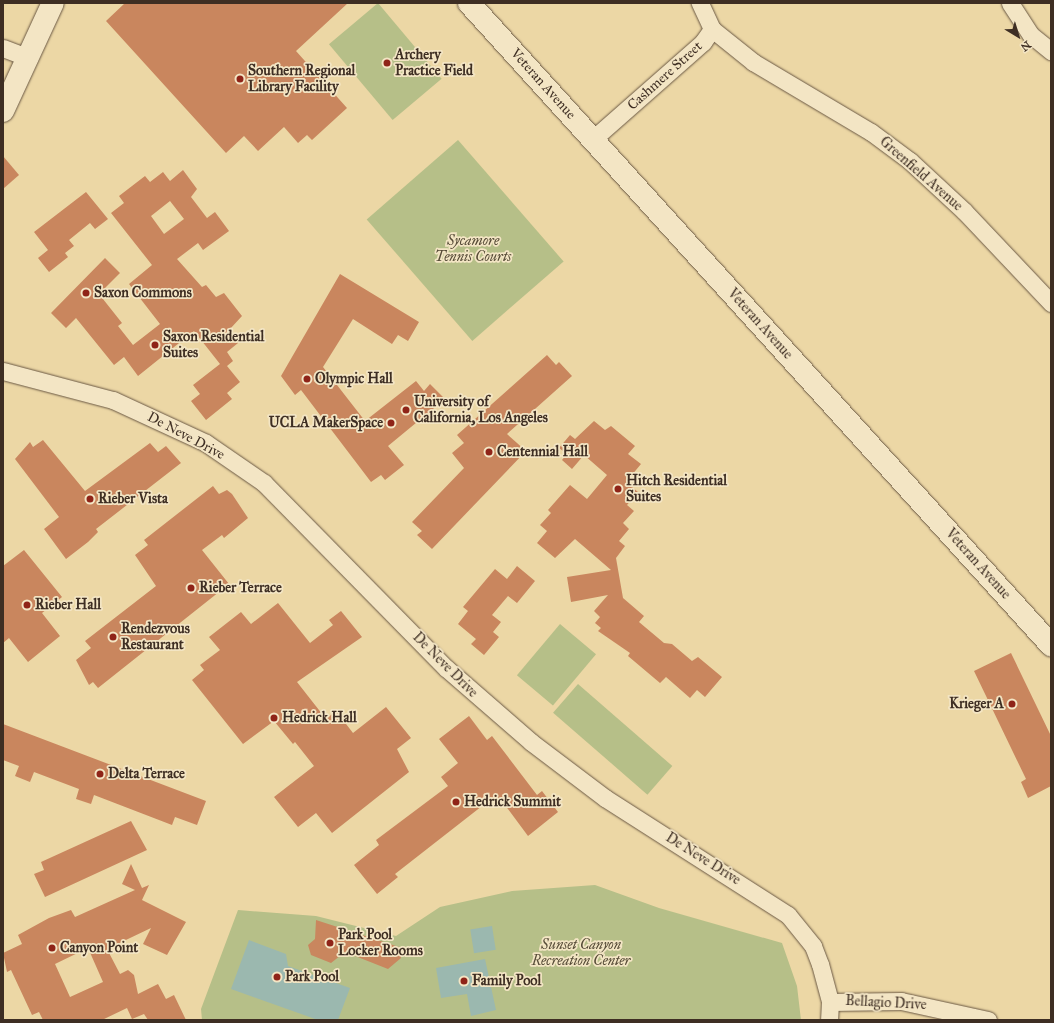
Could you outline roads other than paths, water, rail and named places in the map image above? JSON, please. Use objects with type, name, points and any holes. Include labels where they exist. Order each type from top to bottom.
[{"type":"street","points":[[3,111],[29,58],[53,3]]},
{"type":"street","name":"Veteran Avenue","points":[[469,3],[1051,645]]},
{"type":"street","name":"Cashmere Street","points":[[593,139],[703,42],[712,29],[700,3]]},
{"type":"street","points":[[1010,3],[1031,35],[1051,52]]},
{"type":"street","name":"Greenfield Avenue","points":[[712,29],[753,62],[871,132],[910,161],[964,211],[1051,303]]},
{"type":"street","points":[[3,48],[29,58]]},
{"type":"street","name":"De Neve Drive","points":[[3,371],[113,400],[184,431],[226,456],[264,483],[450,672],[531,742],[605,798],[763,897],[788,915],[813,946],[830,1002],[829,1020]]},
{"type":"street","name":"Bellagio Drive","points":[[830,1002],[901,1001],[988,1020]]},
{"type":"water","points":[[492,926],[496,950],[474,953],[470,929]]},
{"type":"water","name":"Park Pool","points":[[249,940],[286,954],[288,966],[350,988],[338,1020],[318,1020],[231,989]]},
{"type":"water","name":"Family Pool","points":[[485,959],[496,1010],[471,1016],[467,994],[441,998],[436,968]]},
{"type":"place","name":"Archery Practice Field","points":[[387,63]]},
{"type":"place","name":"Southern Regional Library Facility","points":[[240,79]]},
{"type":"place","name":"Saxon Commons","points":[[86,293]]},
{"type":"place","name":"Saxon Residential Suites","points":[[155,345]]},
{"type":"place","name":"Olympic Hall","points":[[307,379]]},
{"type":"place","name":"University of California, Los Angeles","points":[[406,410]]},
{"type":"place","name":"UCLA MakerSpace","points":[[391,423]]},
{"type":"place","name":"Centennial Hall","points":[[489,452]]},
{"type":"place","name":"Hitch Residential Suites","points":[[618,489]]},
{"type":"place","name":"Rieber Vista","points":[[90,499]]},
{"type":"place","name":"Rieber Terrace","points":[[191,588]]},
{"type":"place","name":"Rieber Hall","points":[[27,605]]},
{"type":"place","name":"Rendezvous Restaurant","points":[[113,637]]},
{"type":"place","name":"Krieger A","points":[[1012,704]]},
{"type":"place","name":"Hedrick Hall","points":[[274,718]]},
{"type":"place","name":"Delta Terrace","points":[[100,774]]},
{"type":"place","name":"Hedrick Summit","points":[[456,802]]},
{"type":"place","name":"Park Pool Locker Rooms","points":[[330,943]]},
{"type":"place","name":"Canyon Point","points":[[52,948]]},
{"type":"place","name":"Park Pool","points":[[277,977]]},
{"type":"place","name":"Family Pool","points":[[464,981]]},
{"type":"park label","name":"Sycamore Tennis Courts","points":[[473,250]]},
{"type":"park label","name":"Sunset Canyon Recreation Center","points":[[581,954]]}]
